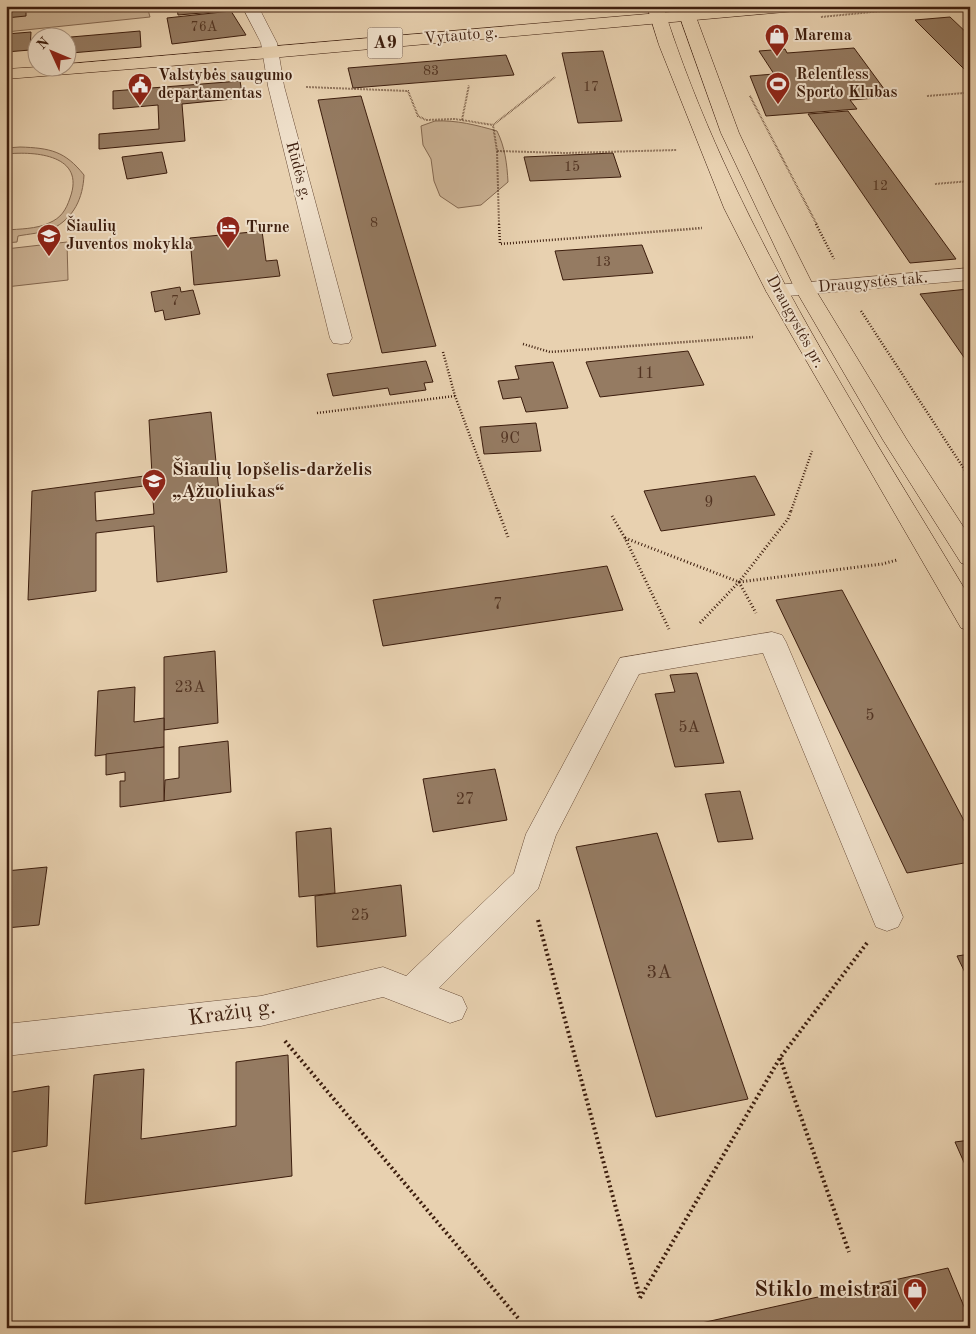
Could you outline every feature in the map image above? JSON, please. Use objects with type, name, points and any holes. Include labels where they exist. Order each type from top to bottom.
[{"type":"main road","name":"Vytauto g.","points":[[6,74],[270,53],[656,12],[796,6]]},
{"type":"main road","name":"Draugystės pr.","points":[[686,11],[730,133],[805,289],[895,440],[970,557]]},
{"type":"main road","name":"Draugystės pr.","points":[[656,12],[703,135],[734,208],[776,291],[970,622]]},
{"type":"street","name":"Rūdės g.","points":[[250,6],[269,43],[276,86],[341,338]]},
{"type":"street","name":"Draugystės tak.","points":[[776,291],[970,274]]},
{"type":"street","points":[[411,993],[527,880],[541,834],[630,665],[678,652],[772,642],[887,917]]},
{"type":"street","name":"Kražių g.","points":[[6,1040],[260,1011],[383,982],[450,1008]]},
{"type":"path","points":[[817,18],[932,6]]},
{"type":"path","points":[[957,6],[970,12]]},
{"type":"path","points":[[276,86],[408,91],[418,116],[426,120],[462,120],[493,125],[555,77]]},
{"type":"path","points":[[462,120],[469,85]]},
{"type":"path","points":[[747,91],[833,256],[844,285],[970,478]]},
{"type":"path","points":[[927,96],[964,94]]},
{"type":"path","points":[[493,125],[497,151],[500,244],[702,228]]},
{"type":"path","points":[[497,151],[565,153],[678,150]]},
{"type":"path","points":[[935,184],[970,182]]},
{"type":"path","points":[[523,344],[550,352],[753,337]]},
{"type":"path","points":[[443,352],[455,396],[508,536]]},
{"type":"path","points":[[317,413],[455,396]]},
{"type":"path","points":[[612,516],[625,538],[678,652],[788,520],[812,451]]},
{"type":"path","points":[[625,538],[738,582],[882,564]]},
{"type":"path","points":[[527,880],[640,1298],[780,1058],[887,917]]},
{"type":"path","points":[[260,1011],[518,1318]]},
{"type":"path","points":[[780,1058],[849,1252]]},
{"type":"shaded area","points":[[6,6],[147,6],[150,17],[28,28],[28,30],[6,32]]},
{"type":"shaded area","points":[[435,121],[459,122],[497,131],[505,156],[508,182],[481,205],[458,208],[440,196],[434,181],[431,159],[423,145],[421,126]]},
{"type":"shaded area","points":[[6,148],[40,148],[56,152],[70,161],[84,175],[82,192],[72,213],[60,224],[44,232],[18,236],[17,242],[6,243],[6,230],[44,225],[60,216],[70,198],[73,184],[71,173],[65,164],[55,159],[44,155],[6,154]]},
{"type":"shaded area","points":[[67,242],[68,280],[6,287],[6,249]]},
{"type":"building","points":[[225,6],[226,11],[178,15],[177,8]]},
{"type":"building","points":[[519,6],[578,6],[521,11]]},
{"type":"building","points":[[26,8],[26,16],[6,18],[6,10]]},
{"type":"building","points":[[231,11],[246,35],[172,44],[167,18]]},
{"type":"building","points":[[950,17],[970,36],[970,75],[915,20]]},
{"type":"building","points":[[140,31],[141,47],[78,52],[78,36]]},
{"type":"building","points":[[28,32],[28,50],[6,52],[6,34]]},
{"type":"building","points":[[854,48],[890,97],[850,100],[857,109],[766,116],[750,76],[774,74],[759,51],[785,49],[787,53]]},
{"type":"building","points":[[603,51],[622,121],[578,123],[562,53]]},
{"type":"building","points":[[506,55],[514,75],[353,88],[348,68]]},
{"type":"building","points":[[240,81],[243,98],[182,104],[185,141],[99,149],[99,134],[159,129],[158,105],[113,109],[113,91]]},
{"type":"building","points":[[361,96],[436,346],[382,353],[318,100]]},
{"type":"building","points":[[848,111],[956,259],[910,263],[808,114]]},
{"type":"building","points":[[162,152],[167,173],[127,179],[122,157]]},
{"type":"building","points":[[613,153],[621,177],[530,181],[524,157]]},
{"type":"building","name":"Turne","points":[[262,231],[266,261],[277,260],[280,276],[194,285],[190,238]]},
{"type":"building","points":[[642,245],[653,273],[563,280],[555,251]]},
{"type":"building","points":[[180,287],[181,292],[193,290],[200,314],[165,320],[163,310],[155,312],[151,292]]},
{"type":"building","points":[[968,289],[970,291],[970,366],[920,294]]},
{"type":"building","points":[[688,351],[704,385],[600,397],[586,362]]},
{"type":"building","points":[[426,361],[433,382],[424,383],[426,390],[390,395],[388,388],[333,396],[327,374]]},
{"type":"building","points":[[553,362],[568,408],[526,412],[521,397],[503,399],[498,381],[519,379],[515,366]]},
{"type":"building","points":[[211,412],[227,572],[157,582],[154,526],[96,533],[96,591],[28,600],[32,491],[152,475],[149,420]],"holes":[[[152,485],[154,514],[96,521],[95,492]]]},
{"type":"building","points":[[536,423],[541,451],[484,454],[480,427]]},
{"type":"building","points":[[755,476],[775,515],[661,531],[644,491]]},
{"type":"building","points":[[607,566],[623,610],[383,646],[373,600]]},
{"type":"building","points":[[842,590],[970,832],[970,862],[907,873],[776,600]]},
{"type":"building","points":[[215,651],[218,723],[164,730],[164,657]]},
{"type":"building","points":[[697,673],[724,763],[675,767],[655,694],[675,692],[670,675]]},
{"type":"building","points":[[135,687],[134,722],[164,718],[164,747],[95,756],[98,691]]},
{"type":"building","points":[[228,741],[231,792],[164,801],[165,780],[179,778],[179,747]]},
{"type":"building","points":[[164,747],[164,801],[120,807],[120,781],[125,781],[125,772],[106,775],[106,754]]},
{"type":"building","points":[[495,769],[507,820],[433,832],[423,779]]},
{"type":"building","points":[[740,791],[753,839],[718,842],[705,794]]},
{"type":"building","points":[[331,828],[335,893],[299,897],[296,832]]},
{"type":"building","points":[[657,833],[748,1099],[656,1117],[576,847]]},
{"type":"building","points":[[47,867],[39,925],[6,928],[6,871]]},
{"type":"building","points":[[401,885],[406,936],[317,947],[315,896]]},
{"type":"building","points":[[970,954],[970,983],[957,956]]},
{"type":"building","points":[[288,1055],[292,1176],[85,1204],[94,1075],[144,1069],[141,1139],[236,1126],[236,1062]]},
{"type":"building","points":[[49,1086],[47,1146],[6,1153],[6,1093]]},
{"type":"building","points":[[970,1140],[970,1176],[955,1142]]},
{"type":"building","points":[[948,1268],[970,1321],[970,1328],[679,1328]]},
{"type":"place","name":"Marema","points":[[777,57]]},
{"type":"place","name":"Relentless Sporto Klubas","points":[[778,105]]},
{"type":"place","name":"Valstybės saugumo departamentas","points":[[140,106]]},
{"type":"place","name":"Turne","points":[[228,249]]},
{"type":"place","name":"Šiaulių Juventos mokykla","points":[[49,257]]},
{"type":"place","name":"Šiaulių lopšelis-darželis „Ąžuoliukas“","points":[[154,502]]},
{"type":"place","name":"Stiklo meistrai","points":[[915,1311]]}]
